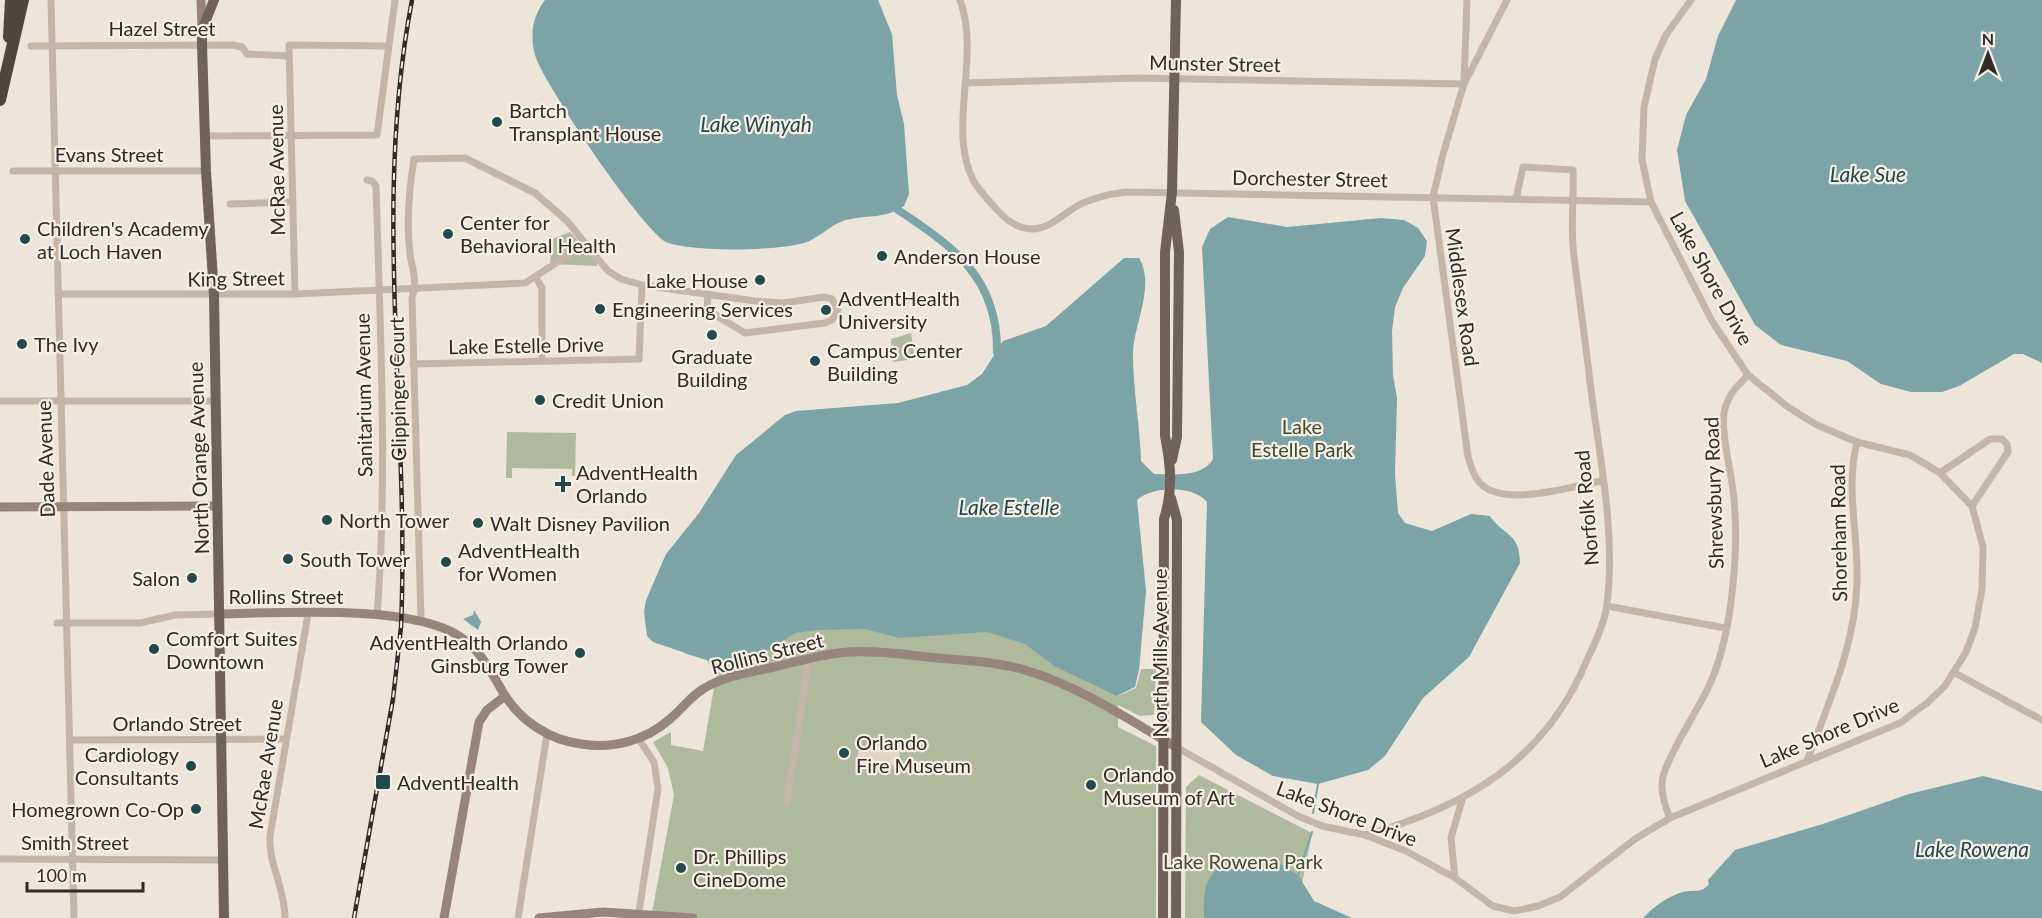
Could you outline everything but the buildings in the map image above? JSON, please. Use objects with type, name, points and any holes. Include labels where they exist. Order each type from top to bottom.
[{"type":"highway","points":[[8,68],[11,0]]},
{"type":"highway","points":[[0,100],[24,0]]},
{"type":"main road","name":"North Orange Avenue","points":[[213,0],[202,30],[202,45],[206,171],[214,295],[215,506],[220,614],[224,918]]},
{"type":"main road","name":"North Mills Avenue","points":[[1176,0],[1172,192],[1179,263],[1177,437],[1171,466],[1171,498],[1178,520],[1176,918]]},
{"type":"main road","name":"North Mills Avenue","points":[[1163,918],[1164,519],[1171,498]]},
{"type":"street","name":"Dade Avenue","points":[[51,0],[74,918]]},
{"type":"street","points":[[201,0],[202,30]]},
{"type":"street","points":[[205,136],[377,135],[395,0]]},
{"type":"street","name":"Dorchester Street","points":[[960,0],[966,41],[966,156],[974,181],[988,200],[1005,218],[1021,227],[1034,229],[1047,226],[1079,205],[1103,196],[1127,192],[1651,202]]},
{"type":"street","points":[[1464,84],[1467,0]]},
{"type":"street","name":"Middlesex Road","points":[[1507,0],[1464,84],[1433,197],[1472,471],[1480,484],[1494,492],[1506,495],[1523,495],[1602,481]]},
{"type":"street","name":"Lake Shore Drive","points":[[1176,747],[1298,816],[1323,826],[1365,835],[1406,851],[1455,878],[1492,906],[1514,911],[1538,906],[1560,897],[1635,839],[1670,818],[1900,723],[1927,704],[1955,673],[1975,628],[1983,589],[1983,547],[1972,506],[1940,473],[1910,455],[1857,442],[1817,425],[1788,407],[1748,375],[1712,321],[1651,202],[1642,160],[1644,107],[1655,59],[1666,35],[1690,0]]},
{"type":"street","name":"Hazel Street","points":[[31,46],[233,45],[242,47],[247,54],[289,56]]},
{"type":"street","name":"McRae Avenue","points":[[295,294],[289,45],[388,46]]},
{"type":"street","name":"Munster Street","points":[[966,83],[1174,79],[1464,84]]},
{"type":"street","name":"Clippinger Court","points":[[421,620],[412,298],[416,280],[410,253],[408,203],[414,159],[456,156],[477,161],[544,198],[586,244]]},
{"type":"street","name":"Norfolk Road","points":[[1365,835],[1412,822],[1462,800],[1494,780],[1534,743],[1555,719],[1578,682],[1607,606],[1608,527],[1573,244],[1575,199],[1573,170],[1523,167],[1516,199]]},
{"type":"street","name":"Evans Street","points":[[13,171],[206,171]]},
{"type":"street","name":"Sanitarium Avenue","points":[[367,180],[372,181],[376,186],[382,528],[377,615]]},
{"type":"street","points":[[230,204],[293,202]]},
{"type":"street","points":[[542,360],[542,288],[536,278],[586,244],[608,271],[621,279],[642,285],[783,303],[824,297],[832,299],[838,310],[832,320],[825,323],[744,333],[707,310],[708,295]]},
{"type":"street","name":"King Street","points":[[58,294],[214,295],[415,290],[525,283],[536,278]]},
{"type":"street","name":"Lake Estelle Drive","points":[[413,364],[639,358],[642,285]]},
{"type":"street","name":"Shrewsbury Road","points":[[1670,818],[1662,792],[1664,774],[1713,678],[1732,590],[1735,543],[1734,502],[1724,426],[1725,411],[1730,394],[1748,375]]},
{"type":"street","points":[[0,401],[214,401]]},
{"type":"street","points":[[1940,473],[1990,439],[2002,439],[2007,444],[2008,452],[1972,506]]},
{"type":"street","name":"Shoreham Road","points":[[1807,761],[1847,652],[1854,621],[1857,583],[1851,482],[1857,442]]},
{"type":"street","points":[[0,507],[215,506]]},
{"type":"street","points":[[1607,606],[1725,628]]},
{"type":"street","name":"Rollins Street","points":[[57,623],[140,623],[175,615],[220,614],[377,615],[421,620],[441,626],[461,637],[475,649],[486,661],[505,696],[520,714],[547,734],[584,745],[622,743],[638,738],[669,720],[694,695],[711,685],[809,659],[846,652],[869,652],[1010,666],[1033,672],[1076,692],[1176,747]]},
{"type":"street","name":"McRae Avenue","points":[[285,918],[281,883],[269,847],[284,738],[308,614]]},
{"type":"street","points":[[787,801],[809,659]]},
{"type":"street","points":[[1955,673],[2042,720]]},
{"type":"street","points":[[445,916],[479,722],[487,710],[505,696]]},
{"type":"street","points":[[518,918],[547,734]]},
{"type":"street","name":"Orlando Street","points":[[70,740],[284,738]]},
{"type":"street","points":[[638,738],[654,762],[658,789],[639,916]]},
{"type":"street","points":[[1455,878],[1451,838],[1462,800]]},
{"type":"street","name":"Smith Street","points":[[0,859],[222,860]]},
{"type":"street","points":[[539,918],[603,912],[693,918]]},
{"type":"street","points":[[639,916],[649,918]]},
{"type":"green space","points":[[570,232],[597,263],[597,266],[550,264],[552,239]]},
{"type":"green space","points":[[911,333],[915,359],[893,362],[891,339]]},
{"type":"green space","points":[[507,432],[576,433],[575,476],[572,476],[572,469],[512,468],[512,478],[506,478]]},
{"type":"green space","points":[[968,613],[1118,671],[1118,696],[1136,688],[1141,669],[1156,669],[1154,715],[1140,716],[1118,705],[1118,727],[1156,746],[1156,918],[651,918],[674,795],[668,768],[653,742],[671,732],[671,745],[703,751],[716,676],[707,660],[683,653],[769,633]]},
{"type":"green space","name":"Lake Rowena Park","points":[[1199,775],[1312,833],[1300,894],[1300,918],[1185,918],[1186,787]]},
{"type":"shaded area","points":[[871,745],[900,749],[899,766],[857,763],[858,751],[866,752]]},
{"type":"water","name":"Lake Winyah","points":[[545,0],[878,0],[892,34],[897,95],[904,124],[909,194],[904,206],[882,215],[843,221],[809,241],[791,246],[716,249],[668,243],[656,234],[618,187],[575,125],[542,71],[535,55],[533,33],[537,13]]},
{"type":"water","name":"Lake Sue","points":[[1736,0],[2042,0],[2042,363],[2023,354],[2014,354],[1959,386],[1942,392],[1911,392],[1881,384],[1847,361],[1781,345],[1755,325],[1685,201],[1677,150],[1686,115],[1706,79],[1718,36]]},
{"type":"water","name":"Lake Estelle","points":[[1228,217],[1287,227],[1381,218],[1404,220],[1418,228],[1427,241],[1425,256],[1403,288],[1395,307],[1392,331],[1393,375],[1397,398],[1395,474],[1398,513],[1405,523],[1432,531],[1471,514],[1490,516],[1517,545],[1520,563],[1469,657],[1423,698],[1385,756],[1368,770],[1318,784],[1273,776],[1236,755],[1201,722],[1207,502],[1200,496],[1182,490],[1153,492],[1137,500],[1146,591],[1139,670],[1135,687],[1117,696],[1054,666],[1025,644],[987,632],[899,638],[865,629],[816,630],[795,633],[760,656],[715,663],[653,642],[647,636],[644,612],[646,600],[666,554],[699,513],[736,455],[785,415],[796,411],[898,403],[967,385],[982,374],[1003,341],[1046,326],[1124,258],[1139,258],[1144,269],[1145,293],[1133,354],[1141,461],[1154,474],[1187,474],[1208,465],[1213,459],[1202,247],[1210,229]]},
{"type":"water","points":[[474,610],[481,622],[478,630],[463,619],[473,615]]},
{"type":"water","name":"Lake Rowena","points":[[1983,776],[2042,791],[2042,918],[1643,918],[1671,896],[1706,887],[1709,884],[1708,880],[1735,850],[1823,824],[1909,794]]},
{"type":"water","points":[[1230,857],[1275,861],[1298,875],[1314,901],[1352,918],[1204,918],[1207,883],[1215,870]]},
{"type":"waterway","points":[[898,210],[937,237],[954,252],[981,284],[990,304],[997,352]]},
{"type":"waterway","points":[[1313,813],[1318,784]]},
{"type":"waterway","points":[[1298,875],[1312,832]]},
{"type":"railway","points":[[354,918],[393,699],[401,627],[401,470],[393,235],[400,78],[412,0]]},
{"type":"place","name":"Bartch Transplant House","points":[[497,122]]},
{"type":"place","name":"Center for Behavioral Health","points":[[448,234]]},
{"type":"place","name":"Children's Academy at Loch Haven","points":[[25,239]]},
{"type":"place","name":"Anderson House","points":[[882,256]]},
{"type":"place","name":"Lake House","points":[[760,280]]},
{"type":"place","name":"Engineering Services","points":[[600,309]]},
{"type":"place","name":"AdventHealth University","points":[[826,310]]},
{"type":"place","name":"Graduate Building","points":[[712,335]]},
{"type":"place","name":"The Ivy","points":[[22,344]]},
{"type":"place","name":"Campus Center Building","points":[[815,361]]},
{"type":"place","name":"Credit Union","points":[[540,400]]},
{"type":"place","name":"AdventHealth Orlando","points":[[563,484]]},
{"type":"place","name":"North Tower","points":[[327,520]]},
{"type":"place","name":"Walt Disney Pavilion","points":[[478,523]]},
{"type":"place","name":"South Tower","points":[[288,559]]},
{"type":"place","name":"AdventHealth for Women","points":[[446,562]]},
{"type":"place","name":"Salon","points":[[192,578]]},
{"type":"place","name":"Comfort Suites Downtown","points":[[154,649]]},
{"type":"place","name":"AdventHealth Orlando Ginsburg Tower","points":[[580,653]]},
{"type":"place","name":"Orlando Fire Museum","points":[[844,753]]},
{"type":"place","name":"Cardiology Consultants","points":[[191,766]]},
{"type":"place","name":"AdventHealth","points":[[383,782]]},
{"type":"place","name":"Orlando Museum of Art","points":[[1091,785]]},
{"type":"place","name":"Homegrown Co-Op","points":[[196,809]]},
{"type":"place","name":"Dr. Phillips CineDome","points":[[681,868]]},
{"type":"park label","name":"Lake Estelle Park","points":[[1302,438]]}]
